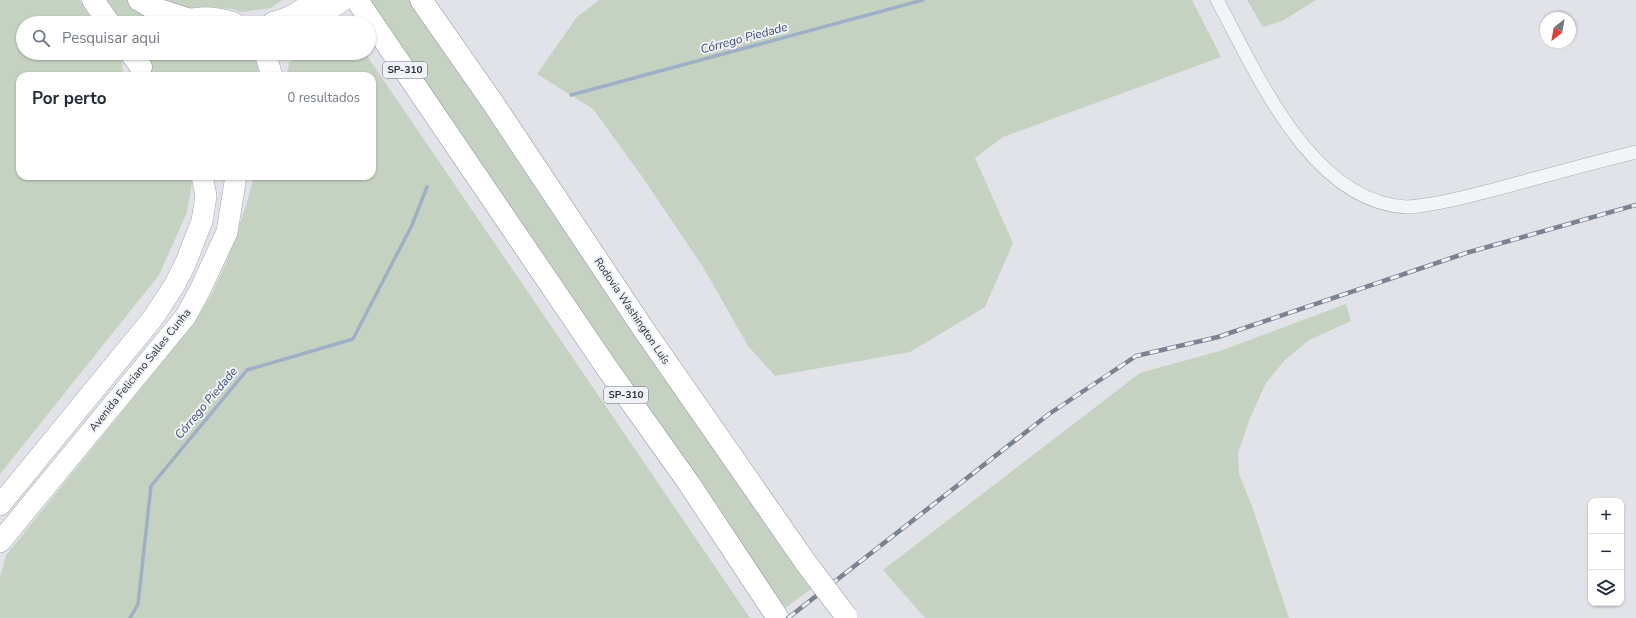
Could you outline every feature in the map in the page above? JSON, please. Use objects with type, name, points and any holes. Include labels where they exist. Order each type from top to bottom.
[{"type":"highway","points":[[93,0],[104,16]]},
{"type":"highway","points":[[139,0],[171,16]]},
{"type":"highway","name":"Rodovia Washington Luís","points":[[421,0],[493,103],[642,327],[806,563],[846,617]]},
{"type":"highway","name":"SP-310","points":[[344,3],[354,16]]},
{"type":"highway","name":"SP-310","points":[[376,45],[490,193],[607,368],[688,482],[778,618]]},
{"type":"main road","points":[[294,16],[344,3]]},
{"type":"main road","points":[[321,16],[344,3]]},
{"type":"main road","name":"Avenida Feliciano Salles Cunha","points":[[0,505],[153,318],[174,286],[186,262],[202,221],[206,196],[203,180]]},
{"type":"main road","name":"Avenida Feliciano Salles Cunha","points":[[0,542],[186,316],[227,232],[235,180]]},
{"type":"street","points":[[1217,0],[1280,114],[1301,142],[1325,169],[1353,191],[1378,202],[1408,207],[1448,202],[1636,152]]},
{"type":"green space","points":[[0,0],[79,0],[89,16],[16,16],[16,60],[122,60],[123,72],[16,72],[16,180],[190,180],[192,183],[187,212],[159,275],[0,474]]},
{"type":"green space","points":[[97,0],[130,0],[153,16],[109,16]]},
{"type":"green space","points":[[152,0],[282,0],[271,8],[242,12],[209,7],[186,9]]},
{"type":"green space","points":[[369,0],[413,0],[806,578],[804,580],[811,589],[785,608],[776,598]]},
{"type":"green space","points":[[599,0],[1192,0],[1221,57],[1003,137],[975,158],[1013,243],[985,307],[910,352],[775,376],[748,346],[703,267],[641,175],[593,109],[537,74],[577,17]]},
{"type":"green space","points":[[1247,0],[1316,0],[1284,20],[1263,27]]},
{"type":"green space","points":[[150,60],[259,60],[264,72],[146,72]]},
{"type":"green space","points":[[292,60],[370,60],[750,618],[0,618],[0,577],[6,555],[177,344],[211,296],[226,263],[246,206],[253,180],[376,180],[376,72],[288,72],[289,63]]},
{"type":"green space","points":[[1346,304],[1351,321],[1309,340],[1285,360],[1266,383],[1250,418],[1238,453],[1239,474],[1252,506],[1289,618],[925,618],[883,570],[1140,373],[1223,350]]},
{"type":"waterway","name":"Córrego Piedade","points":[[571,95],[923,0]]},
{"type":"waterway","name":"Córrego Piedade","points":[[130,618],[138,604],[151,486],[247,370],[353,339],[412,225],[427,187]]},
{"type":"railway","points":[[788,618],[1049,414],[1136,356],[1218,337],[1466,253],[1636,205]]}]
